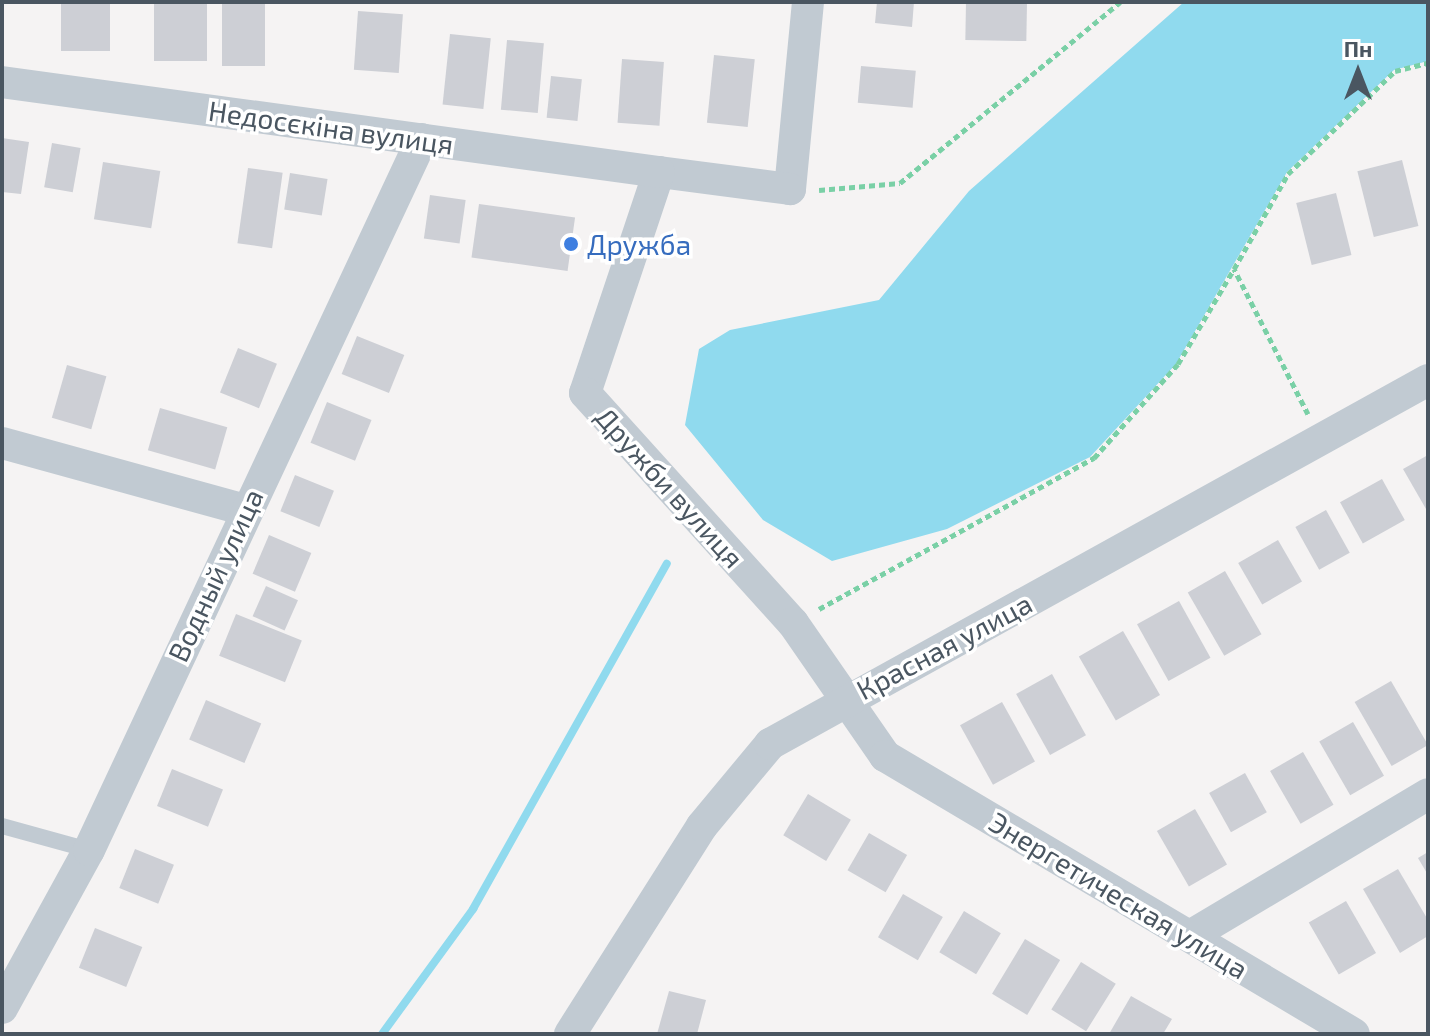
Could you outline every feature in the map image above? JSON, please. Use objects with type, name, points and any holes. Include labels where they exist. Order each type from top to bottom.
[{"type":"street","points":[[659,172],[790,189],[808,2]]},
{"type":"street","name":"Недосєкіна вулиця","points":[[2,82],[659,172]]},
{"type":"street","name":"Водный улица","points":[[2,1008],[89,850],[245,510],[422,139]]},
{"type":"street","name":"Дружби вулиця","points":[[659,172],[585,393],[793,623],[885,756]]},
{"type":"street","name":"Красная улица","points":[[570,1034],[702,826],[770,744],[845,699],[1428,380]]},
{"type":"street","points":[[2,443],[245,510]]},
{"type":"street","name":"Энергетическая улица","points":[[885,756],[1354,1034]]},
{"type":"street","points":[[1190,936],[1428,794]]},
{"type":"lane","points":[[2,826],[89,850]]},
{"type":"path","points":[[790,189],[875,191],[900,183],[1120,2]]},
{"type":"path","points":[[793,623],[1094,458],[1178,364],[1288,174],[1395,71],[1428,63]]},
{"type":"path","points":[[1234,269],[1321,441]]},
{"type":"water","points":[[1184,2],[1428,2],[1428,61],[1394,70],[1287,172],[1176,364],[1090,457],[947,529],[832,561],[763,520],[685,425],[699,349],[730,330],[879,300],[969,191]]},
{"type":"building","points":[[61,2],[110,2],[110,51],[61,51]]},
{"type":"building","points":[[154,2],[207,2],[207,61],[154,61]]},
{"type":"building","points":[[222,2],[265,2],[265,66],[222,66]]},
{"type":"building","points":[[877,2],[914,2],[912,27],[875,23]]},
{"type":"building","points":[[966,2],[1027,3],[1026,41],[965,40]]},
{"type":"building","points":[[358,11],[403,14],[399,73],[354,70]]},
{"type":"building","points":[[450,34],[491,38],[483,109],[443,105]]},
{"type":"building","points":[[507,40],[544,43],[538,113],[501,110]]},
{"type":"building","points":[[714,55],[755,59],[748,127],[707,123]]},
{"type":"building","points":[[622,59],[664,62],[659,126],[618,123]]},
{"type":"building","points":[[861,66],[916,71],[913,108],[858,103]]},
{"type":"building","points":[[551,76],[582,79],[577,121],[547,118]]},
{"type":"building","points":[[2,138],[29,142],[21,194],[2,192]]},
{"type":"building","points":[[52,143],[81,148],[73,192],[44,187]]},
{"type":"building","points":[[1402,160],[1418,226],[1374,237],[1357,171]]},
{"type":"building","points":[[103,162],[160,171],[151,228],[94,219]]},
{"type":"building","points":[[248,168],[283,173],[272,248],[237,243]]},
{"type":"building","points":[[290,173],[328,179],[322,215],[284,210]]},
{"type":"building","points":[[1336,193],[1351,255],[1312,265],[1296,203]]},
{"type":"building","points":[[430,195],[466,200],[460,244],[424,239]]},
{"type":"building","points":[[479,204],[575,217],[568,271],[471,257]]},
{"type":"building","points":[[357,336],[404,355],[389,393],[342,374]]},
{"type":"building","points":[[238,348],[277,364],[259,408],[220,393]]},
{"type":"building","points":[[67,365],[106,376],[91,429],[52,418]]},
{"type":"building","points":[[327,402],[372,420],[355,461],[311,443]]},
{"type":"building","points":[[160,408],[227,427],[215,470],[148,450]]},
{"type":"building","points":[[1428,455],[1428,508],[1426,509],[1403,469]]},
{"type":"building","points":[[295,475],[334,491],[319,527],[280,511]]},
{"type":"building","points":[[1382,479],[1405,520],[1363,543],[1340,502]]},
{"type":"building","points":[[1326,510],[1350,553],[1319,570],[1295,527]]},
{"type":"building","points":[[269,535],[311,553],[295,592],[253,574]]},
{"type":"building","points":[[1278,540],[1302,582],[1262,605],[1238,563]]},
{"type":"building","points":[[1225,571],[1262,634],[1224,656],[1188,592]]},
{"type":"building","points":[[266,586],[298,600],[285,630],[253,616]]},
{"type":"building","points":[[1179,601],[1211,658],[1169,681],[1137,624]]},
{"type":"building","points":[[236,614],[302,641],[285,682],[219,656]]},
{"type":"building","points":[[1123,631],[1160,695],[1116,721],[1079,656]]},
{"type":"building","points":[[1052,674],[1086,735],[1050,755],[1016,694]]},
{"type":"building","points":[[1391,681],[1428,745],[1392,766],[1355,702]]},
{"type":"building","points":[[206,700],[261,723],[244,763],[189,740]]},
{"type":"building","points":[[1002,702],[1035,761],[993,785],[960,725]]},
{"type":"building","points":[[1353,722],[1384,776],[1350,795],[1319,742]]},
{"type":"building","points":[[1303,752],[1334,805],[1301,824],[1270,771]]},
{"type":"building","points":[[172,769],[223,790],[208,827],[157,806]]},
{"type":"building","points":[[1245,773],[1267,812],[1231,832],[1209,793]]},
{"type":"building","points":[[808,794],[851,820],[826,861],[783,835]]},
{"type":"building","points":[[1195,809],[1227,864],[1189,886],[1157,831]]},
{"type":"building","points":[[869,833],[907,855],[886,892],[848,870]]},
{"type":"building","points":[[135,849],[174,865],[158,904],[119,888]]},
{"type":"building","points":[[1428,852],[1428,875],[1418,858]]},
{"type":"building","points":[[1398,869],[1428,920],[1428,936],[1400,953],[1363,889]]},
{"type":"building","points":[[903,894],[943,917],[918,960],[878,937]]},
{"type":"building","points":[[1346,901],[1376,953],[1339,974],[1309,923]]},
{"type":"building","points":[[964,911],[1001,933],[976,974],[939,952]]},
{"type":"building","points":[[95,928],[142,947],[126,987],[79,968]]},
{"type":"building","points":[[1025,939],[1060,960],[1027,1015],[992,994]]},
{"type":"building","points":[[1081,962],[1116,984],[1086,1031],[1051,1009]]},
{"type":"building","points":[[669,991],[706,1000],[697,1034],[657,1034]]},
{"type":"building","points":[[1131,996],[1172,1019],[1163,1034],[1109,1034]]},
{"type":"waterway","points":[[382,1034],[473,909],[667,564]]},
{"type":"place","name":"Дружба","points":[[571,244]]}]
